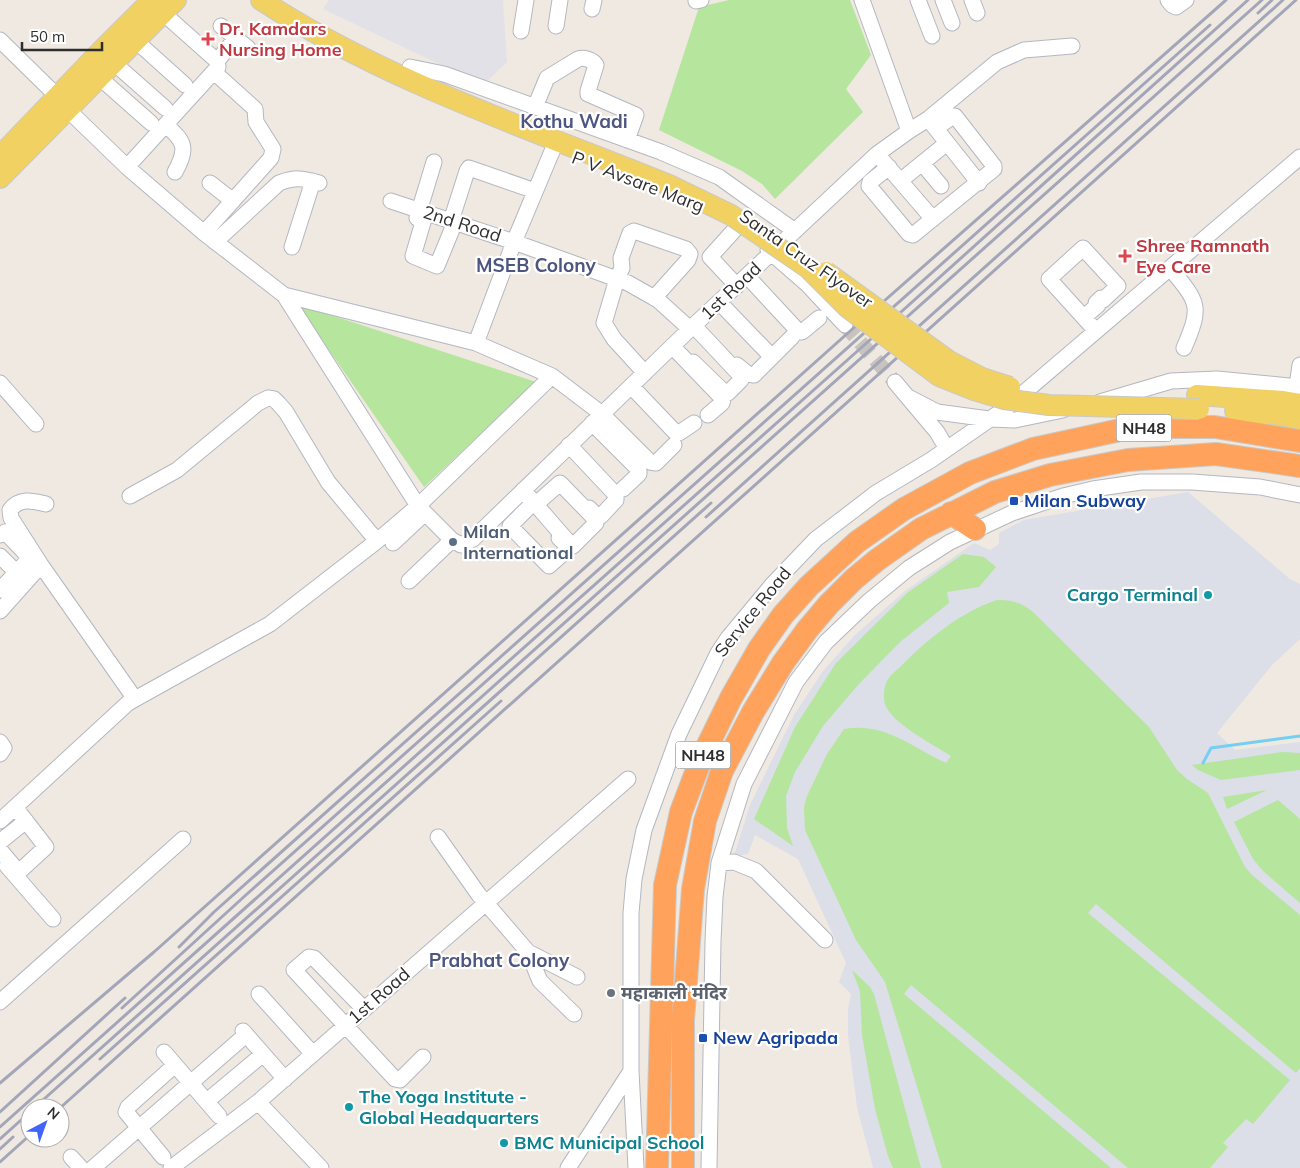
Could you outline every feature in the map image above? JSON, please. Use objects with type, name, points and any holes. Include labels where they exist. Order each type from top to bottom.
[{"type":"highway","name":"NH48","points":[[657,1168],[665,885],[681,812],[701,759],[731,698],[759,649],[782,615],[809,586],[857,542],[904,509],[970,473],[1033,449],[1125,429],[1215,427],[1300,441]]},
{"type":"highway","name":"NH48","points":[[683,1168],[682,1020],[693,888],[705,820],[722,771],[754,712],[798,643],[835,598],[876,560],[920,529],[995,492],[1050,475],[1128,460],[1216,454],[1300,466]]},
{"type":"highway","points":[[951,513],[975,529]]},
{"type":"main road","points":[[261,0],[327,31]]},
{"type":"main road","name":"P V Avsare Marg","points":[[284,0],[308,15],[327,31],[412,73]]},
{"type":"main road","points":[[0,178],[62,103],[100,78],[138,39],[164,4]]},
{"type":"main road","points":[[0,156],[62,103],[164,4]]},
{"type":"main road","name":"Santa Cruz Flyover","points":[[412,73],[725,203],[802,254],[949,361],[982,378],[1006,386],[1051,392],[1198,402],[1300,418]]},
{"type":"main road","name":"Santa Cruz Flyover","points":[[671,181],[731,215],[808,268],[846,317],[939,376],[974,390],[1004,399],[1049,405],[1198,402]]},
{"type":"main road","points":[[1198,402],[1283,401],[1299,392]]},
{"type":"street","points":[[521,30],[526,0]]},
{"type":"street","points":[[556,26],[560,0]]},
{"type":"street","points":[[862,0],[909,131]]},
{"type":"street","points":[[918,0],[932,36]]},
{"type":"street","points":[[943,0],[952,23]]},
{"type":"street","points":[[1168,0],[1176,7],[1186,0]]},
{"type":"street","points":[[164,4],[215,67],[255,109],[256,122],[273,149],[274,154],[233,201],[209,237]]},
{"type":"street","points":[[127,167],[158,124],[242,43],[221,26]]},
{"type":"street","points":[[138,39],[187,83]]},
{"type":"street","points":[[0,40],[127,167],[209,237],[284,295],[421,509],[452,541],[409,581]]},
{"type":"street","points":[[932,124],[997,62],[1024,50],[1072,46]]},
{"type":"street","points":[[534,106],[547,78],[578,59],[583,58],[594,62],[596,65],[588,94],[636,115],[627,140]]},
{"type":"street","points":[[118,60],[168,105]]},
{"type":"street","points":[[412,73],[432,70],[661,152],[719,177],[795,231]]},
{"type":"street","name":"P V Avsare Marg","points":[[412,73],[430,98],[553,149],[674,193],[730,219],[846,317]]},
{"type":"street","points":[[100,78],[158,124],[180,138],[182,158],[175,172]]},
{"type":"street","points":[[889,167],[869,185],[909,234],[913,235],[993,171],[994,167],[956,117],[953,116],[932,124]]},
{"type":"street","points":[[932,124],[979,182]]},
{"type":"street","name":"1st Road","points":[[452,541],[461,545],[466,544],[692,327],[877,154],[909,131],[932,124]]},
{"type":"street","points":[[900,181],[947,143]]},
{"type":"street","points":[[476,343],[512,236],[529,207],[553,149]]},
{"type":"street","points":[[877,154],[933,219]]},
{"type":"street","name":"Service Road","points":[[636,1168],[631,1071],[631,913],[634,879],[644,830],[679,734],[718,653],[772,585],[816,539],[876,493],[947,449],[1006,408],[1300,157]]},
{"type":"street","points":[[434,162],[413,256],[437,266],[464,166]]},
{"type":"street","points":[[922,162],[941,186]]},
{"type":"street","points":[[449,221],[469,168],[535,192]]},
{"type":"street","points":[[209,237],[278,183],[291,178],[316,182],[292,247]]},
{"type":"street","points":[[210,183],[233,201]]},
{"type":"street","points":[[405,256],[433,188]]},
{"type":"street","name":"2nd Road","points":[[391,200],[449,221],[512,236],[642,290],[692,327],[740,375],[741,380],[728,393],[725,393],[693,362]]},
{"type":"street","points":[[738,226],[710,258],[742,281],[799,332],[802,332],[819,318]]},
{"type":"street","points":[[645,373],[614,339],[604,323],[622,268],[621,258],[632,231],[686,249],[690,254],[688,260],[654,298]]},
{"type":"street","points":[[1084,317],[1098,305],[1096,302],[1101,298],[1103,300],[1118,287],[1118,284],[1086,249],[1082,249],[1049,279],[1096,331]]},
{"type":"street","points":[[1170,268],[1190,292],[1196,303],[1194,325],[1184,348]]},
{"type":"street","points":[[1113,291],[1126,306]]},
{"type":"street","points":[[284,295],[476,343],[552,376],[597,419],[653,464],[674,445]]},
{"type":"street","points":[[719,302],[772,357]]},
{"type":"street","points":[[713,340],[748,374],[754,375],[792,338]]},
{"type":"street","points":[[672,346],[723,399],[722,403],[708,415]]},
{"type":"street","points":[[910,398],[937,412],[989,419],[1015,420],[1114,399],[1171,382],[1217,379],[1299,392],[1300,365]]},
{"type":"street","points":[[393,543],[421,509],[552,376]]},
{"type":"street","points":[[895,382],[937,432],[947,449]]},
{"type":"street","points":[[0,383],[36,424]]},
{"type":"street","points":[[631,386],[675,432],[679,433],[694,423]]},
{"type":"street","points":[[130,496],[177,470],[258,403],[268,398],[274,399],[286,412],[328,482],[377,541]]},
{"type":"street","points":[[597,419],[639,470],[639,474],[623,489]]},
{"type":"street","points":[[549,464],[596,515],[601,516],[616,500],[616,495],[569,445]]},
{"type":"street","points":[[709,1168],[715,897],[719,863],[744,784],[796,682],[826,642],[869,601],[909,568],[975,529],[1012,512],[1063,496],[1093,489],[1141,482],[1192,482],[1260,487],[1300,495]]},
{"type":"street","points":[[521,492],[533,505]]},
{"type":"street","points":[[46,504],[27,500],[13,506],[10,513],[11,518],[41,565],[135,699]]},
{"type":"street","points":[[0,850],[18,870],[46,848],[26,821],[6,811],[128,703],[270,624],[421,509]]},
{"type":"street","points":[[0,535],[5,532],[30,557],[22,577]]},
{"type":"street","points":[[0,556],[22,577]]},
{"type":"street","points":[[2,599],[22,577],[41,565]]},
{"type":"street","points":[[0,742],[4,748],[0,754]]},
{"type":"street","name":"1st Road","points":[[176,1163],[258,1102],[313,1054],[341,1021],[359,1005],[486,904],[628,779]]},
{"type":"street","points":[[0,842],[26,821]]},
{"type":"street","points":[[438,837],[486,904],[528,952],[540,980],[574,1014]]},
{"type":"street","points":[[0,1002],[183,839]]},
{"type":"street","points":[[0,857],[53,920]]},
{"type":"street","points":[[719,863],[734,862],[756,871],[825,940]]},
{"type":"street","points":[[528,952],[578,977]]},
{"type":"street","points":[[359,1005],[314,958],[309,957],[294,969],[294,972],[395,1079],[400,1080],[423,1057]]},
{"type":"street","points":[[259,994],[313,1054]]},
{"type":"street","points":[[93,1168],[241,1036],[285,1079]]},
{"type":"street","points":[[164,1052],[220,1116]]},
{"type":"street","points":[[207,1101],[256,1060]]},
{"type":"street","points":[[176,1065],[126,1109],[127,1114],[139,1128],[176,1163]]},
{"type":"street","points":[[568,1168],[631,1071]]},
{"type":"street","points":[[258,1102],[320,1168]]},
{"type":"shaded area","points":[[329,0],[503,0],[507,62],[483,85],[323,9]]},
{"type":"shaded area","points":[[1188,492],[1290,579],[1300,584],[1300,639],[1272,665],[1217,733],[1235,750],[1300,742],[1300,1168],[873,1168],[857,1107],[848,1035],[848,1009],[851,994],[839,982],[846,963],[798,859],[755,835],[748,854],[734,856],[750,805],[794,715],[823,671],[855,635],[905,591],[974,543],[990,550],[999,544],[999,533],[1024,520]]},
{"type":"green space","points":[[729,0],[850,0],[871,55],[846,89],[863,112],[775,199],[762,184],[742,171],[659,130],[699,7]]},
{"type":"green space","points":[[297,304],[536,382],[424,487]]},
{"type":"green space","points":[[963,554],[984,557],[996,567],[979,587],[947,592],[949,603],[900,642],[857,686],[823,726],[795,772],[786,796],[787,828],[793,846],[754,819],[795,727],[836,663],[907,593]]},
{"type":"green space","points":[[997,600],[1016,602],[1033,612],[1149,727],[1177,770],[1208,793],[1245,867],[1300,915],[1300,1068],[1296,1073],[1096,904],[1088,913],[1290,1080],[1253,1124],[1246,1119],[1223,1143],[1228,1147],[1210,1168],[1128,1168],[911,985],[904,994],[1111,1168],[942,1168],[885,982],[856,940],[805,830],[804,807],[807,796],[827,754],[844,729],[859,728],[885,732],[946,763],[951,756],[904,726],[889,711],[884,699],[886,683],[891,675],[910,657],[957,619]]},
{"type":"green space","points":[[1282,752],[1300,753],[1300,770],[1221,780],[1198,770],[1192,765]]},
{"type":"green space","points":[[1267,790],[1227,809],[1223,797]]},
{"type":"green space","points":[[1278,800],[1300,819],[1300,903],[1263,871],[1253,859],[1234,822]]},
{"type":"green space","points":[[852,970],[870,987],[874,994],[921,1168],[893,1168],[888,1156],[875,1109],[862,1035],[860,991]]},
{"type":"waterway","points":[[1203,763],[1211,748],[1300,736]]},
{"type":"tunnel","points":[[845,325],[895,382]]},
{"type":"railway","points":[[0,1083],[154,952],[858,324],[1226,0]]},
{"type":"railway","points":[[122,1008],[247,894],[871,339],[1248,0]]},
{"type":"railway","points":[[0,1127],[1262,0]]},
{"type":"railway","points":[[1258,13],[1272,0]]},
{"type":"railway","points":[[706,517],[1283,0]]},
{"type":"railway","points":[[70,1099],[1296,0]]},
{"type":"railway","points":[[179,947],[214,912],[1210,25]]},
{"type":"railway","points":[[45,1098],[711,503]]},
{"type":"railway","points":[[100,1059],[501,701]]},
{"type":"railway","points":[[0,1112],[125,998]]},
{"type":"railway","points":[[0,1139],[20,1121]]},
{"type":"railway","points":[[0,1149],[13,1137]]},
{"type":"railway","points":[[0,1162],[20,1144]]},
{"type":"place","name":"Dr. Kamdars Nursing Home","points":[[208,39]]},
{"type":"place","name":"Shree Ramnath Eye Care","points":[[1125,256]]},
{"type":"place","name":"Milan Subway","points":[[1014,501]]},
{"type":"place","name":"Milan International","points":[[453,542]]},
{"type":"place","name":"Cargo Terminal","points":[[1208,595]]},
{"type":"place","name":"महाकाली मंदिर","points":[[611,993]]},
{"type":"place","name":"New Agripada","points":[[703,1038]]},
{"type":"place","name":"The Yoga Institute - Global Headquarters","points":[[349,1107]]},
{"type":"place","name":"BMC Municipal School","points":[[504,1143]]},
{"type":"district","name":"Kothu Wadi","points":[[574,121]]},
{"type":"district","name":"MSEB Colony","points":[[536,265]]},
{"type":"district","name":"Prabhat Colony","points":[[499,960]]}]
